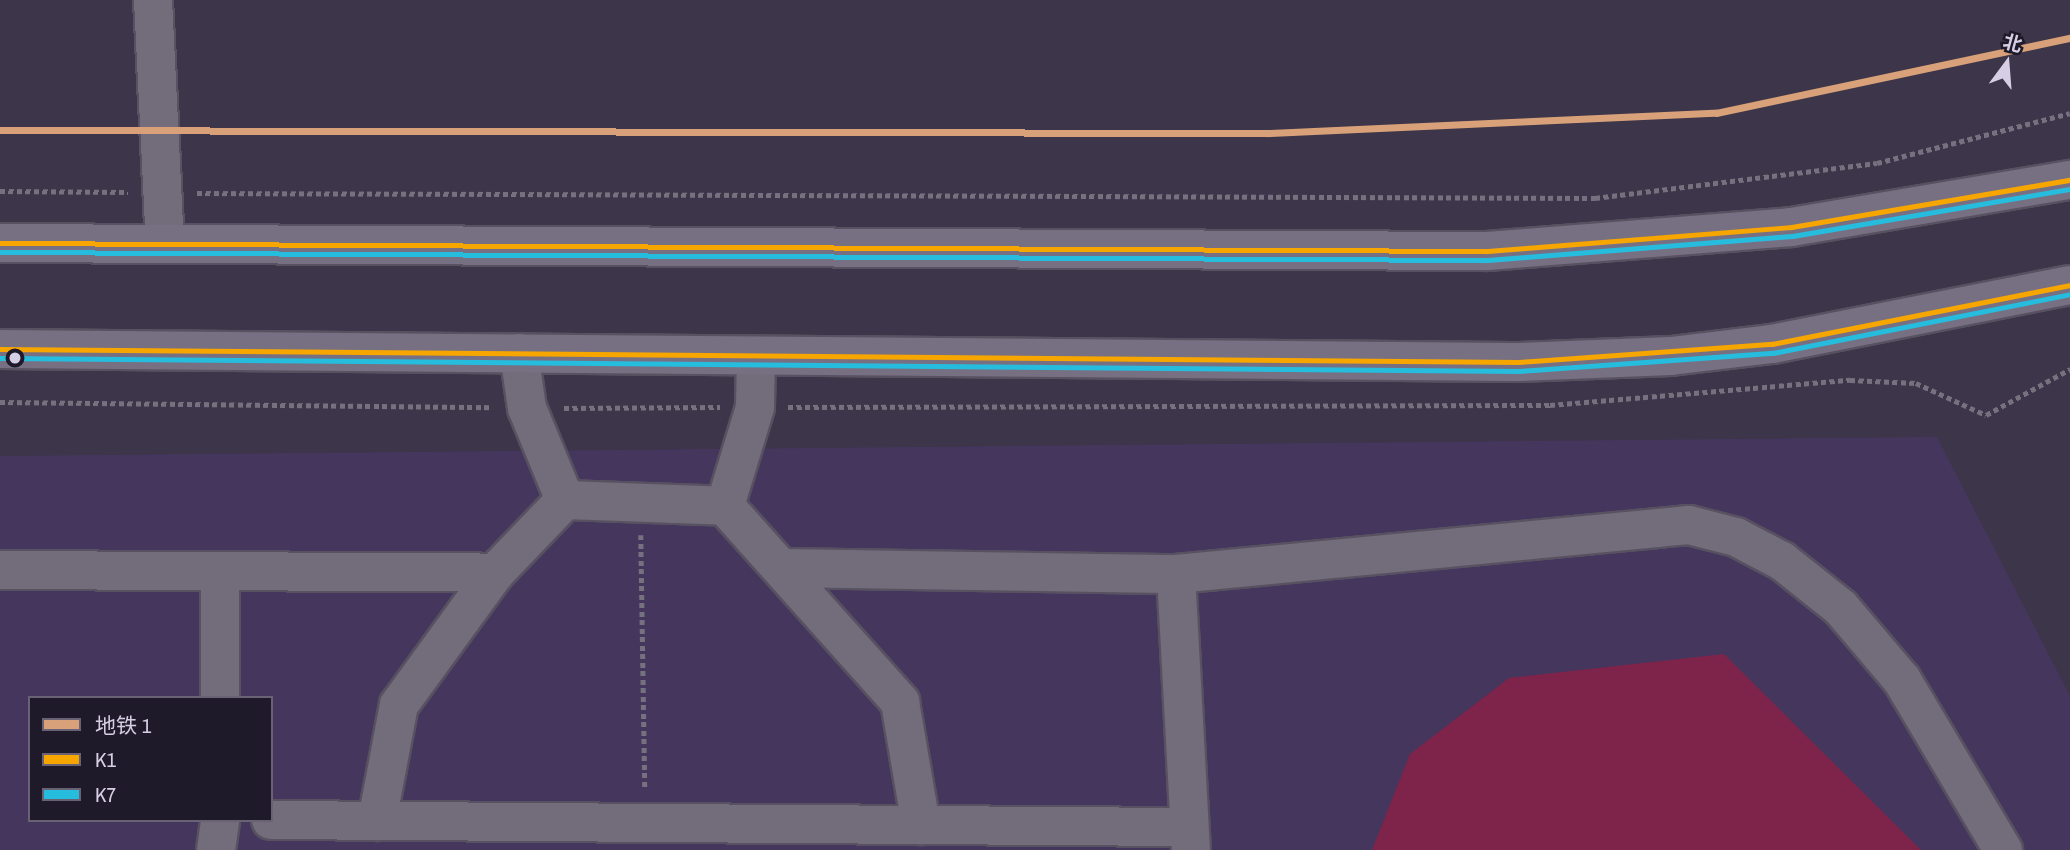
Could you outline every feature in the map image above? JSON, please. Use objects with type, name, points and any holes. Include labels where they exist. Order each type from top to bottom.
[{"type":"main road","points":[[0,243],[1487,251],[1791,227],[2070,180]]},
{"type":"main road","points":[[0,349],[1518,362],[1671,356],[1772,344],[2070,285]]},
{"type":"street","points":[[153,0],[165,244]]},
{"type":"street","points":[[519,354],[527,408],[565,500]]},
{"type":"street","points":[[725,506],[755,407],[756,355]]},
{"type":"street","points":[[377,821],[399,705],[495,573],[565,500],[725,506],[786,568],[900,702],[921,825]]},
{"type":"street","points":[[786,568],[1176,574],[1689,525],[1736,537],[1782,561],[1841,608],[1902,680],[2003,850]]},
{"type":"street","points":[[0,570],[495,573]]},
{"type":"street","points":[[220,571],[220,696]]},
{"type":"street","points":[[273,820],[921,825],[1190,839],[1176,574]]},
{"type":"street","points":[[216,850],[220,822]]},
{"type":"path","points":[[0,191],[1595,198],[1877,163],[2070,113]]},
{"type":"path","points":[[0,402],[527,408],[1550,405],[1850,380],[1916,383],[1986,415],[2070,369]]},
{"type":"path","points":[[640,503],[645,823]]},
{"type":"shaded area","points":[[1937,437],[2070,696],[2070,850],[0,850],[0,456]]},
{"type":"shaded area","points":[[1724,654],[1921,850],[1372,850],[1410,754],[1509,678]]},
{"type":"metro line","name":"1","points":[[0,130],[1268,133],[1716,113],[2070,38]]},
{"type":"transit line","name":"K1","points":[[0,243],[1487,251],[1791,227],[2070,180]]},
{"type":"transit line","name":"K7","points":[[0,252],[1487,260],[1792,236],[2070,189]]},
{"type":"transit line","name":"K1","points":[[0,349],[1519,362],[1772,344],[2070,285]]},
{"type":"transit line","name":"K7","points":[[0,358],[1519,371],[1773,353],[2070,294]]}]
